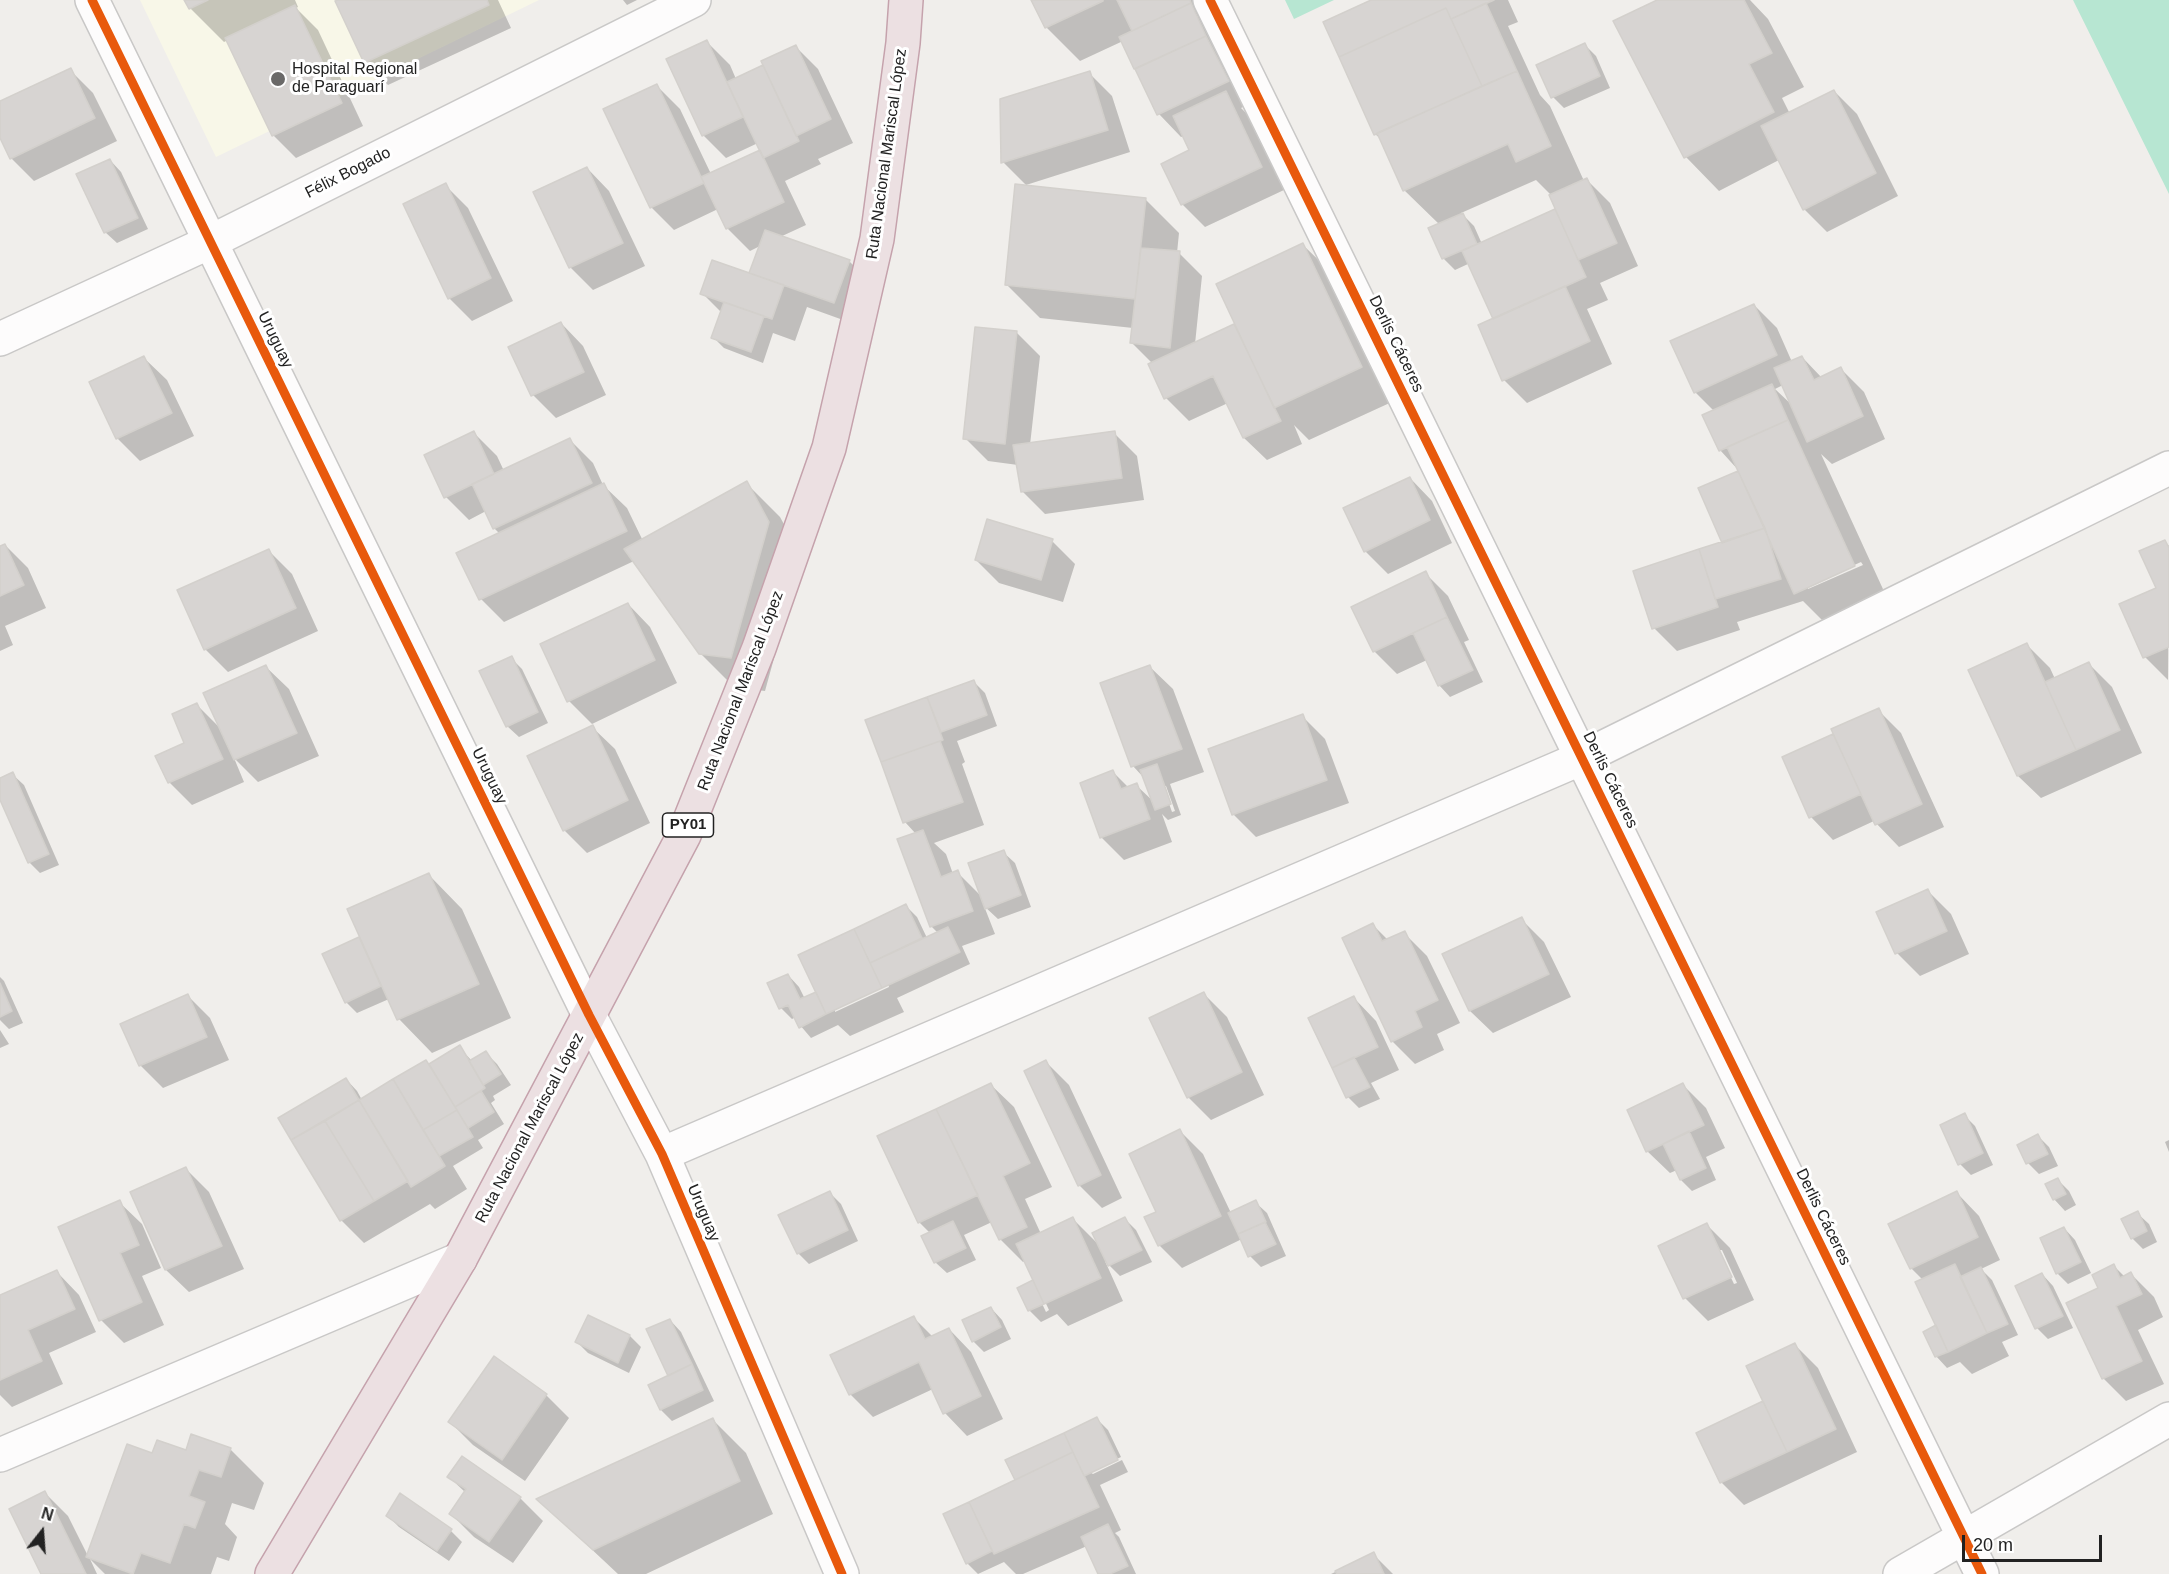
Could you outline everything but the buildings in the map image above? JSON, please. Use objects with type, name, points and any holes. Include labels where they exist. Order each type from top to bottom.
[{"type":"highway","name":"Ruta Nacional Mariscal López","points":[[272,1574],[460,1259],[684,835],[759,648],[829,448],[877,239],[903,42],[906,0]]},
{"type":"street","name":"Uruguay","points":[[92,0],[589,1015],[662,1154],[842,1574]]},
{"type":"street","name":"Félix Bogado","points":[[0,339],[210,242],[694,0]]},
{"type":"street","name":"Derlis Cáceres","points":[[1210,0],[1982,1574]]},
{"type":"street","points":[[662,1154],[1582,758],[2169,468]]},
{"type":"street","points":[[0,1455],[460,1259]]},
{"type":"street","points":[[1900,1574],[2169,1419]]},
{"type":"shaded area","name":"Hospital Regional de Paraguarí","points":[[140,0],[539,0],[216,157]]},
{"type":"green space","points":[[1285,0],[1334,0],[1294,19]]},
{"type":"green space","points":[[2073,0],[2169,0],[2169,194]]},
{"type":"cycle path","points":[[92,0],[589,1015],[662,1154],[842,1574]]},
{"type":"cycle path","points":[[1210,0],[1982,1574]]},
{"type":"place","name":"Hospital Regional de Paraguarí","points":[[278,79]]}]
